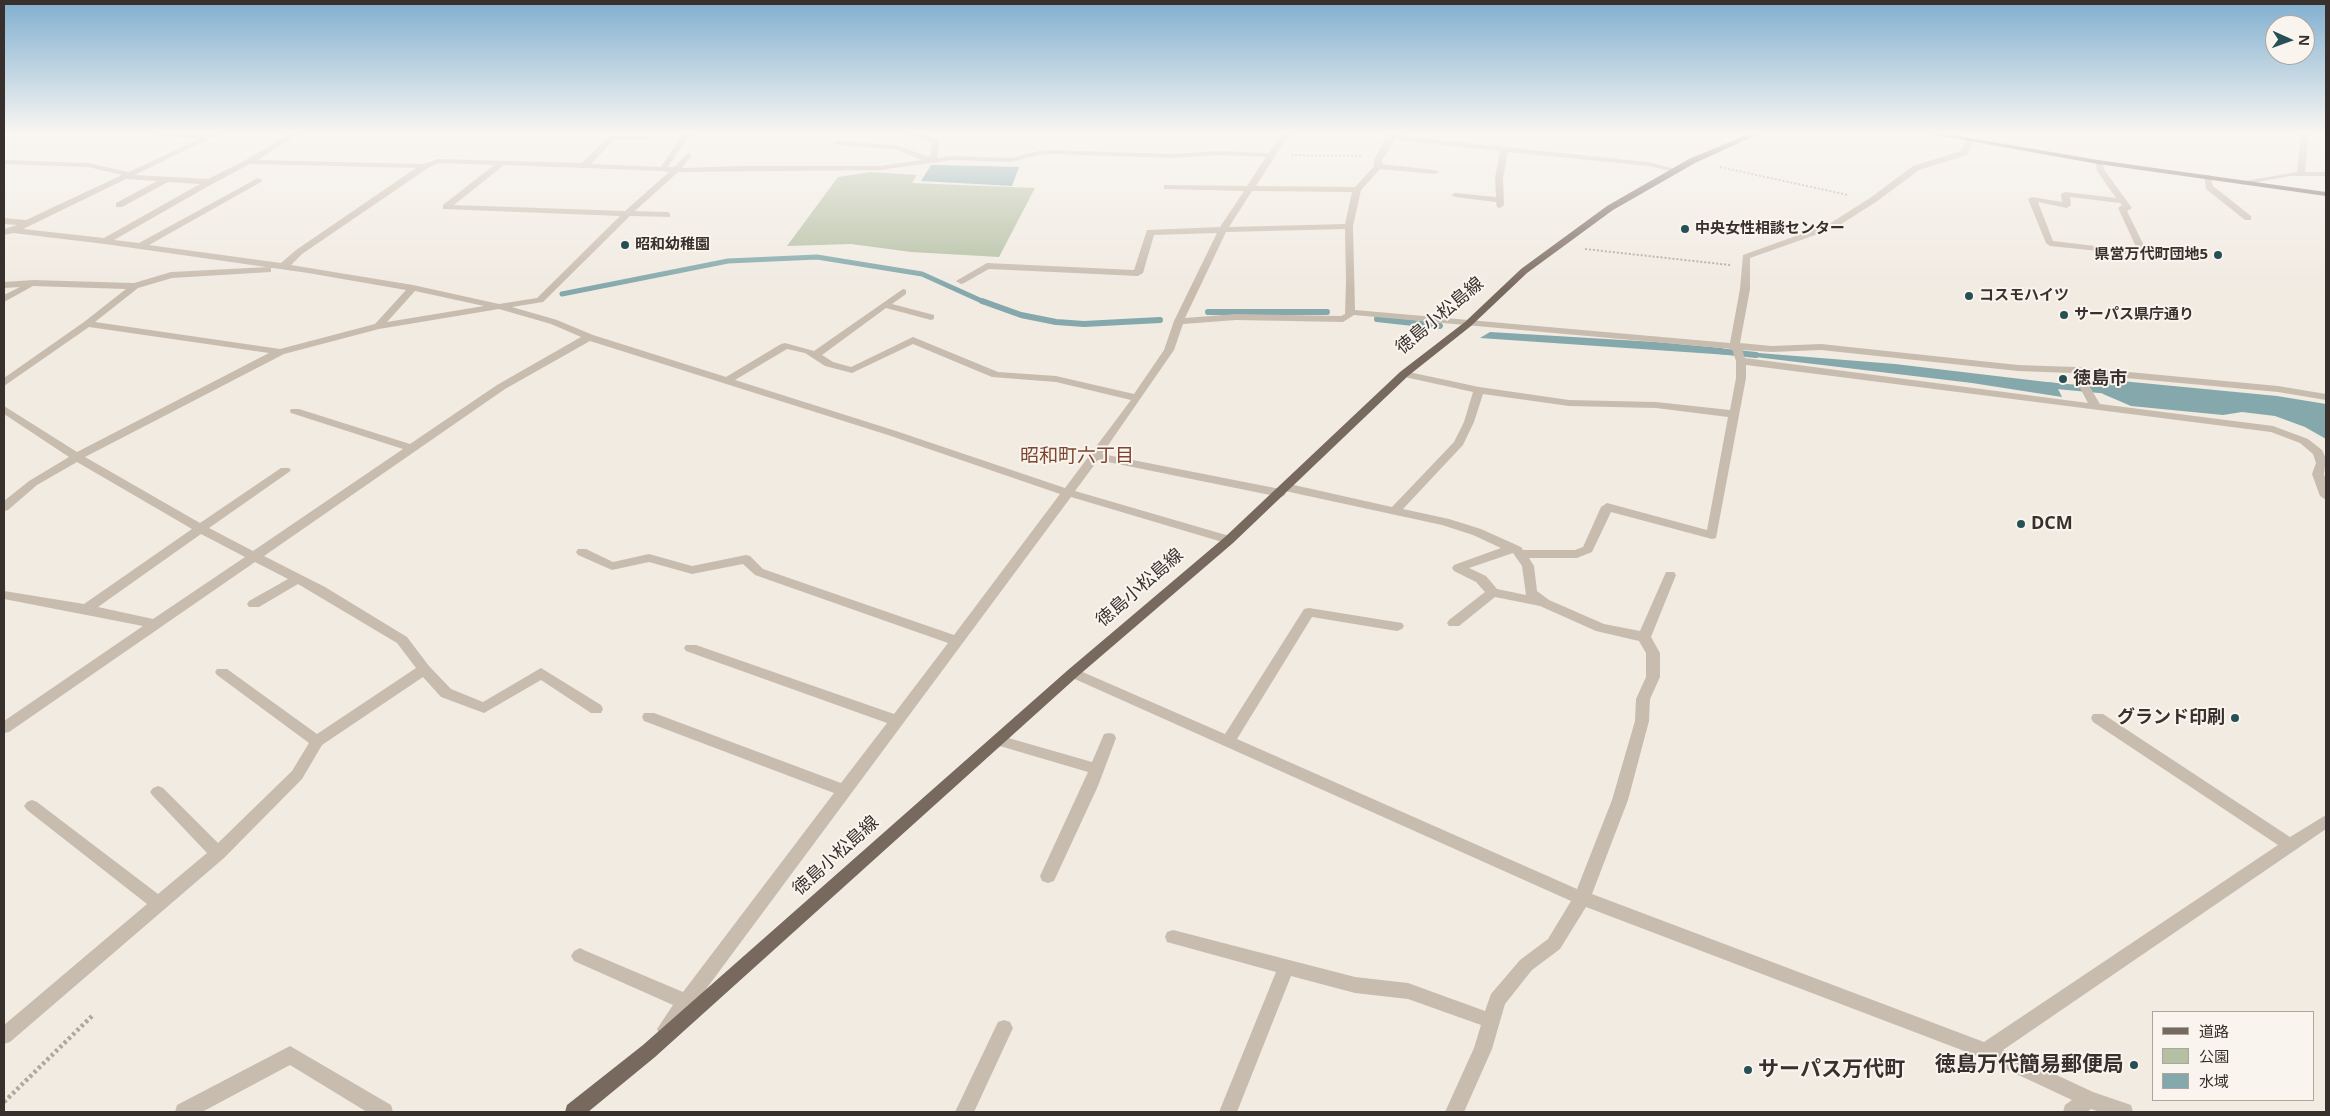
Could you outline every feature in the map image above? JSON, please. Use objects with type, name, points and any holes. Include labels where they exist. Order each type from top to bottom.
[{"type":"main road","name":"徳島小松島線","points":[[574,1112],[649,1051],[1073,673],[1229,540],[1404,374],[1468,324],[1524,271],[1610,208],[1650,185]]},
{"type":"main road","points":[[2260,185],[2326,194]]},
{"type":"street","points":[[7,232],[105,185]]},
{"type":"street","points":[[119,205],[157,185]]},
{"type":"street","points":[[105,242],[205,185]]},
{"type":"street","points":[[140,246],[249,185]]},
{"type":"street","points":[[283,267],[299,252],[397,185]]},
{"type":"street","points":[[474,185],[446,207],[667,215]]},
{"type":"street","points":[[4,507],[33,483],[76,456],[280,352],[378,326],[540,300],[626,213],[658,185]]},
{"type":"street","points":[[649,1051],[846,791],[1137,398],[1169,350],[1179,321],[1222,231],[1252,185]]},
{"type":"street","points":[[1179,321],[1236,316],[1343,319],[1349,316],[1352,282],[1349,226],[1357,190],[1361,185]]},
{"type":"street","points":[[1455,195],[1500,202],[1500,185]]},
{"type":"street","points":[[1454,1112],[1483,1049],[1497,1000],[1526,965],[1554,944],[1582,898],[1620,800],[1642,721],[1643,699],[1653,677],[1653,653],[1644,637],[1600,628],[1544,603],[1493,592],[1481,579],[1458,568],[1516,551],[1577,554],[1588,549],[1607,507],[1712,535],[1742,378],[1739,354],[1746,256],[1773,249],[1832,226],[1893,185]]},
{"type":"street","points":[[2112,185],[2128,208],[2122,208],[2144,254],[2050,243],[2032,199],[2067,205],[2065,194],[2123,201]]},
{"type":"street","points":[[2208,185],[2209,188],[2248,218]]},
{"type":"street","points":[[1167,187],[1357,190]]},
{"type":"street","points":[[4,221],[26,223]]},
{"type":"street","points":[[961,281],[987,266],[1138,273],[1150,232],[1349,226]]},
{"type":"street","points":[[7,232],[140,246],[298,268],[413,288],[497,306],[554,322],[590,337],[728,380],[1066,492],[1229,540]]},
{"type":"street","points":[[4,285],[33,283],[135,286],[171,275],[298,268]]},
{"type":"street","points":[[4,299],[33,283]]},
{"type":"street","points":[[4,383],[87,324],[135,286]]},
{"type":"street","points":[[378,326],[413,288]]},
{"type":"street","points":[[814,355],[903,292]]},
{"type":"street","points":[[884,305],[931,317]]},
{"type":"street","points":[[1350,312],[1739,354],[2093,402],[2232,425],[2252,426],[2291,435],[2304,441],[2318,452],[2322,463],[2318,474],[2326,496]]},
{"type":"street","points":[[87,324],[280,352]]},
{"type":"street","points":[[4,728],[501,387],[590,337]]},
{"type":"street","points":[[728,380],[785,346],[808,351],[829,364],[852,370],[894,347],[913,340],[996,374],[1056,379],[1137,398]]},
{"type":"street","points":[[1739,354],[1821,347],[2018,368],[2074,370],[2278,389],[2326,397]]},
{"type":"street","points":[[2074,370],[2093,402]]},
{"type":"street","points":[[1404,374],[1479,390],[1569,403],[1656,405],[1734,414]]},
{"type":"street","points":[[1396,510],[1459,443],[1469,422],[1479,390]]},
{"type":"street","points":[[4,409],[76,456],[201,529],[320,590],[402,640],[424,669],[446,693],[484,708],[541,673],[596,710]]},
{"type":"street","points":[[295,411],[412,448]]},
{"type":"street","points":[[1094,456],[1396,510],[1476,532],[1516,551],[1528,566],[1531,593],[1544,603]]},
{"type":"street","points":[[86,609],[285,470]]},
{"type":"street","points":[[582,552],[612,566],[649,558],[692,570],[746,559],[759,572],[958,641]]},
{"type":"street","points":[[1644,637],[1670,575]]},
{"type":"street","points":[[254,604],[298,579]]},
{"type":"street","points":[[1454,623],[1493,592]]},
{"type":"street","points":[[4,595],[86,609],[155,624]]},
{"type":"street","points":[[1228,741],[1309,612],[1397,626]]},
{"type":"street","points":[[691,648],[897,721]]},
{"type":"street","points":[[4,1036],[218,853],[297,775],[317,741],[424,669]]},
{"type":"street","points":[[222,672],[317,741]]},
{"type":"street","points":[[1073,673],[1582,898],[1986,1052],[2088,1099],[2124,1112]]},
{"type":"street","points":[[649,717],[846,791]]},
{"type":"street","points":[[2098,718],[2290,845]]},
{"type":"street","points":[[1048,876],[1109,738]]},
{"type":"street","points":[[998,740],[1096,769]]},
{"type":"street","points":[[158,792],[218,853]]},
{"type":"street","points":[[32,806],[159,904]]},
{"type":"street","points":[[1986,1052],[2326,821]]},
{"type":"street","points":[[1173,937],[1355,985],[1408,991],[1491,1020]]},
{"type":"street","points":[[580,956],[686,1002]]},
{"type":"street","points":[[1228,1112],[1286,968]]},
{"type":"street","points":[[964,1112],[1004,1028]]},
{"type":"street","points":[[184,1112],[290,1055],[384,1112]]},
{"type":"street","points":[[2072,1112],[2088,1099]]},
{"type":"path","points":[[1804,185],[1873,200]]},
{"type":"path","points":[[1558,246],[1746,267]]},
{"type":"path","points":[[4,1102],[92,1016]]},
{"type":"green space","points":[[832,185],[963,185],[1035,188],[999,257],[911,252],[851,244],[787,246]]},
{"type":"water","points":[[1490,332],[1722,348],[1729,355],[1480,338]]},
{"type":"water","points":[[1746,352],[1895,364],[2055,383],[2062,397],[1972,383],[1747,356]]},
{"type":"water","points":[[2111,380],[2277,396],[2326,404],[2326,439],[2305,427],[2275,416],[2242,412],[2223,415],[2131,406],[2103,394],[2095,382],[2104,383],[2104,381]]},
{"type":"waterway","points":[[562,294],[728,261],[817,257],[922,274],[984,302]]},
{"type":"waterway","points":[[982,301],[1021,315],[1056,322],[1084,324],[1160,320]]},
{"type":"waterway","points":[[1208,312],[1327,312]]},
{"type":"waterway","points":[[1377,319],[1440,326]]},
{"type":"waterway","points":[[1718,351],[1756,355]]},
{"type":"waterway","points":[[2046,385],[2110,391]]},
{"type":"place","name":"中央女性相談センター","points":[[1685,229]]},
{"type":"place","name":"昭和幼稚園","points":[[625,245]]},
{"type":"place","name":"県営万代町団地5","points":[[2218,255]]},
{"type":"place","name":"コスモハイツ","points":[[1969,296]]},
{"type":"place","name":"サーパス県庁通り","points":[[2064,315]]},
{"type":"place","name":"徳島市","points":[[2063,379]]},
{"type":"place","name":"DCM","points":[[2021,524]]},
{"type":"place","name":"グランド印刷","points":[[2235,718]]},
{"type":"place","name":"徳島万代簡易郵便局","points":[[2134,1065]]},
{"type":"place","name":"サーパス万代町","points":[[1748,1070]]},
{"type":"district","name":"昭和町六丁目","points":[[1077,457]]}]
